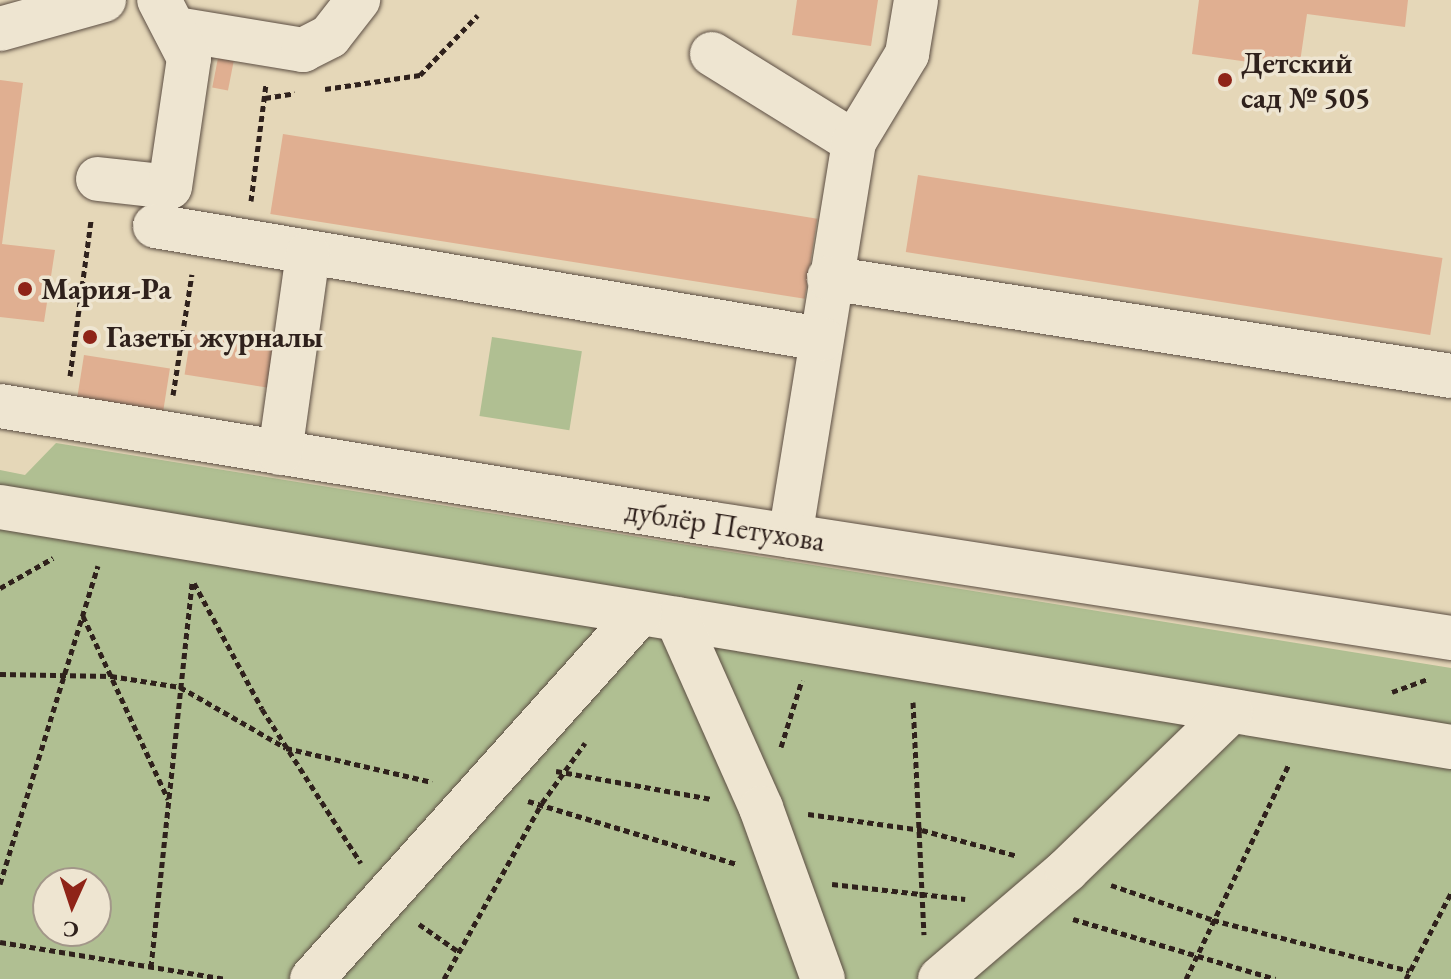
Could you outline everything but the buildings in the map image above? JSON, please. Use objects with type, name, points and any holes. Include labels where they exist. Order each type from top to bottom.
[{"type":"street","points":[[0,29],[104,0]]},
{"type":"street","points":[[168,15],[273,28],[303,50],[330,36],[358,0]]},
{"type":"street","points":[[790,536],[829,278],[854,142],[907,54],[916,0]]},
{"type":"street","points":[[159,221],[189,58],[168,15]]},
{"type":"street","points":[[712,54],[854,142]]},
{"type":"street","points":[[98,179],[159,221],[246,242],[821,339]]},
{"type":"street","points":[[280,453],[308,254]]},
{"type":"street","points":[[829,278],[1451,376]]},
{"type":"street","name":"дублёр Петухова","points":[[0,406],[790,536],[1444,657]]},
{"type":"street","points":[[0,507],[194,560],[658,616],[1451,747]]},
{"type":"street","points":[[312,979],[491,780],[658,616]]},
{"type":"street","points":[[658,616],[761,808],[823,979]]},
{"type":"street","points":[[932,965],[1025,904],[1067,870],[1231,711]]},
{"type":"path","points":[[265,98],[420,75],[478,15]]},
{"type":"path","points":[[246,242],[273,28]]},
{"type":"path","points":[[73,418],[67,399],[98,179]]},
{"type":"path","points":[[151,967],[194,560]]},
{"type":"path","points":[[194,560],[286,748],[383,898],[459,952]]},
{"type":"path","points":[[83,615],[169,800]]},
{"type":"path","points":[[1379,697],[1444,657]]},
{"type":"path","points":[[910,658],[932,965]]},
{"type":"path","points":[[0,674],[111,676],[180,687],[286,748],[491,780],[566,772],[761,808],[922,830],[1067,870],[1213,920],[1410,971]]},
{"type":"path","points":[[1186,979],[1308,724]]},
{"type":"path","points":[[444,979],[542,803],[590,736]]},
{"type":"path","points":[[491,780],[542,803],[784,878],[925,896],[1025,904],[1275,979]]},
{"type":"path","points":[[1406,979],[1451,893]]},
{"type":"path","points":[[0,942],[226,979]]},
{"type":"green space","points":[[492,337],[582,351],[569,430],[479,416]]},
{"type":"green space","points":[[56,443],[1451,668],[1451,979],[0,979],[0,470],[25,475]]},
{"type":"place","name":"Детский сад № 505","points":[[1225,80]]},
{"type":"place","name":"Мария-Ра","points":[[25,289]]},
{"type":"place","name":"Газеты журналы","points":[[90,337]]}]
